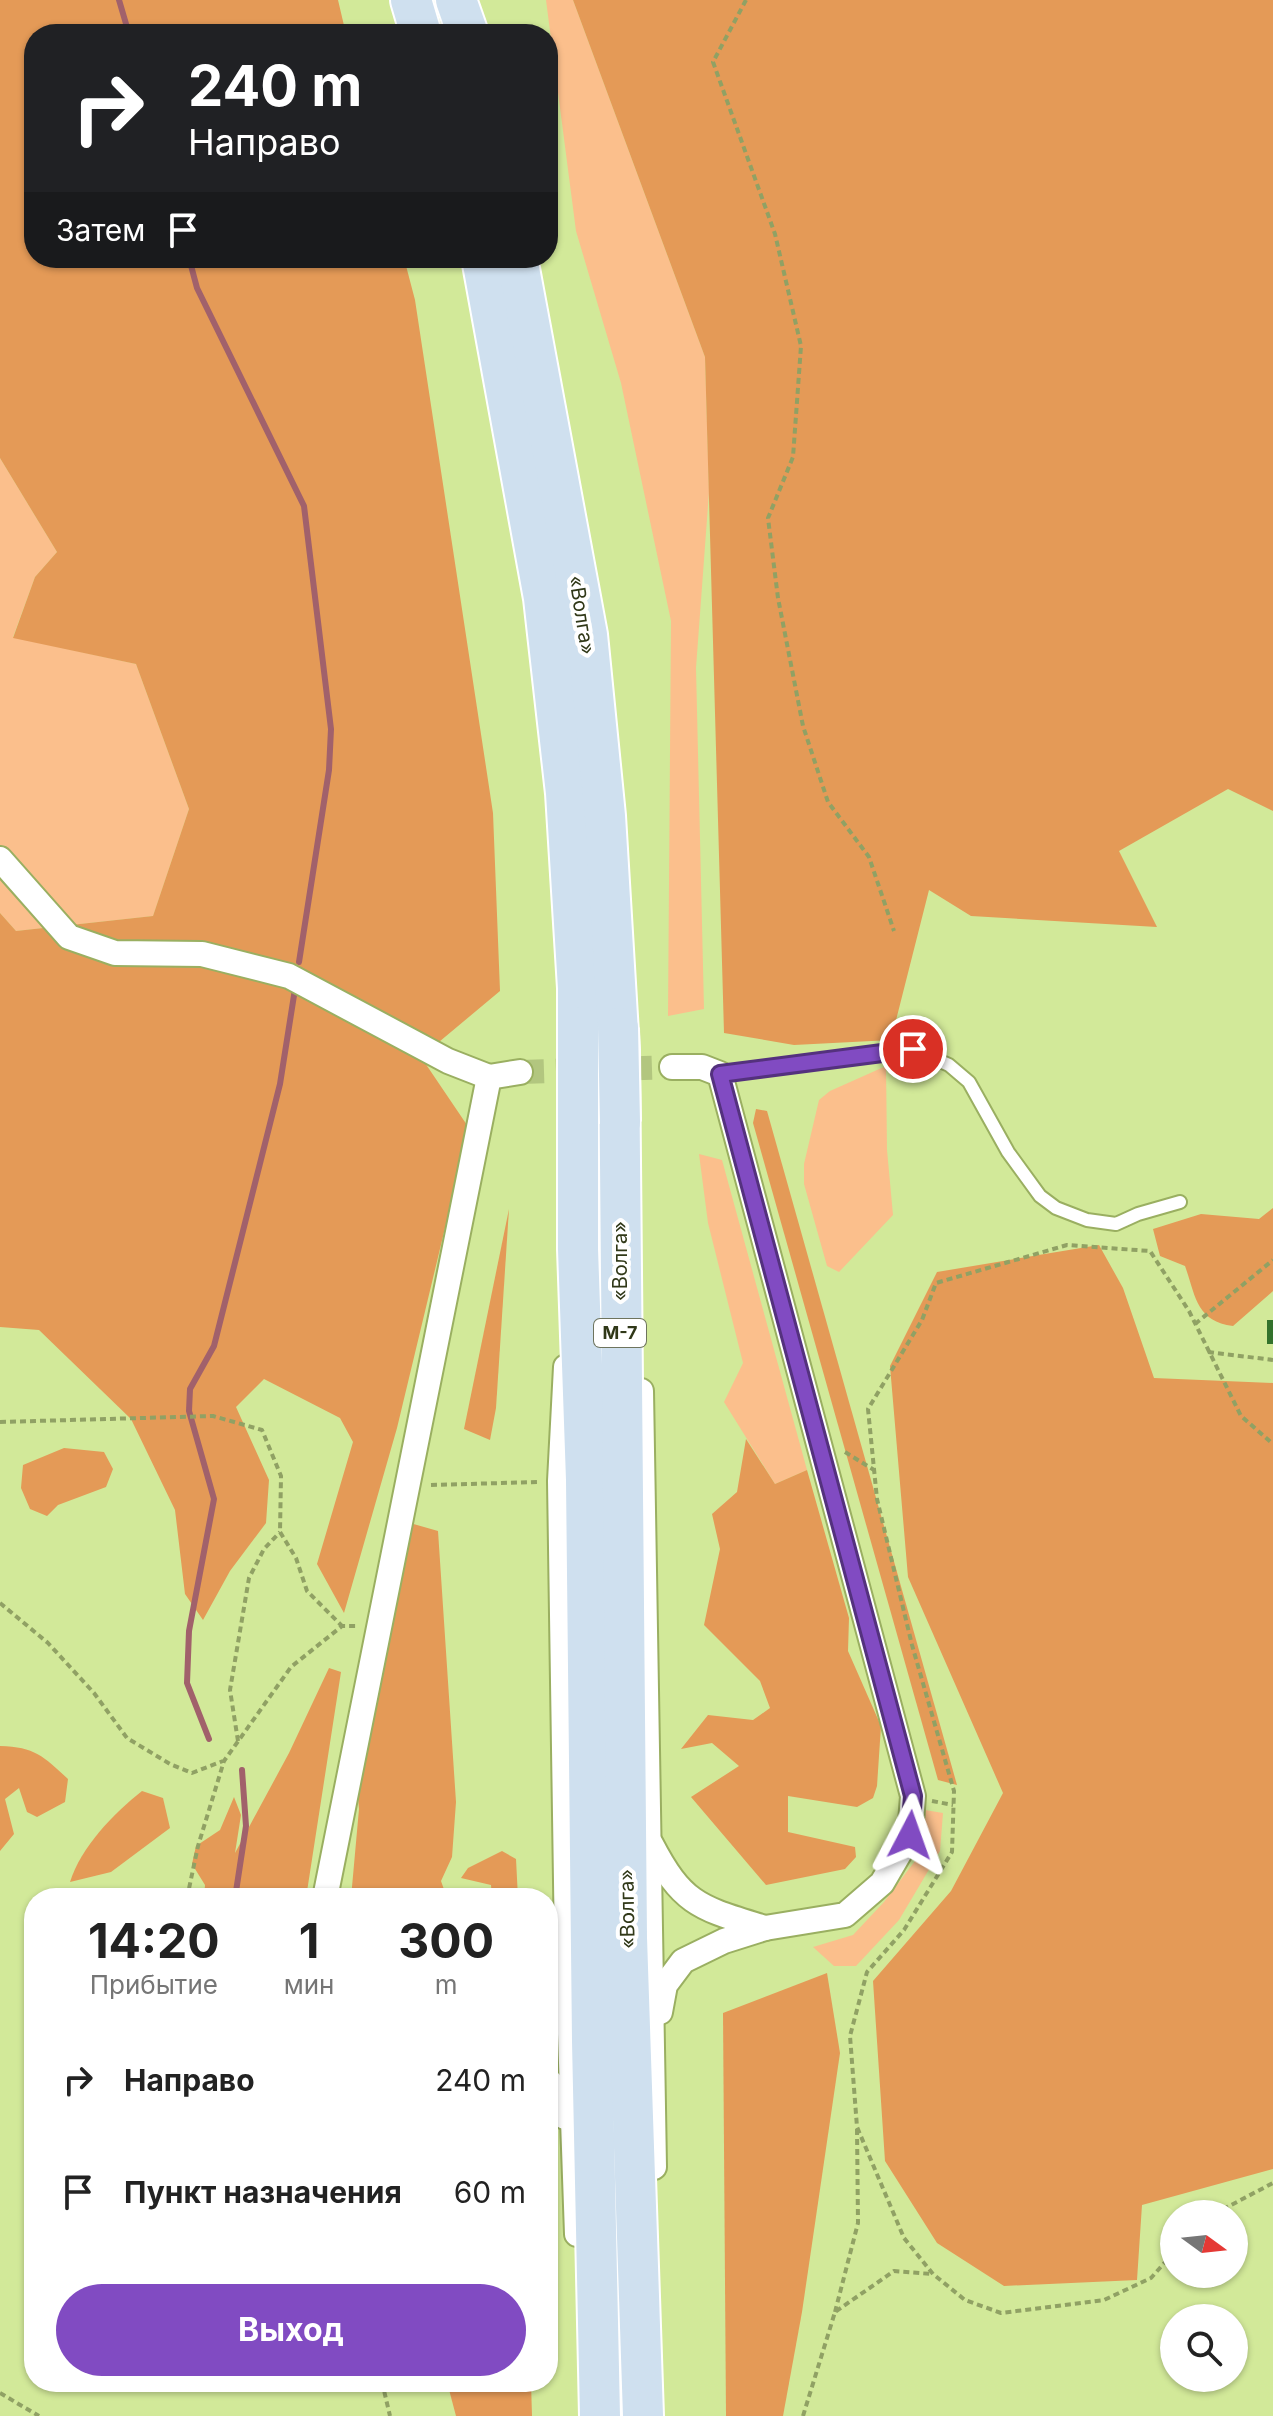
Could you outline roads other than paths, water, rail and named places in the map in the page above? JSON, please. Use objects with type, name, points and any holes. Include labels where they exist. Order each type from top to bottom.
[{"type":"highway","points":[[411,0],[418,24]]},
{"type":"highway","points":[[456,0],[464,24]]},
{"type":"highway","name":"«Волга»","points":[[484,268],[544,598],[566,793],[578,988],[578,1249],[586,1480],[600,2416]]},
{"type":"highway","name":"«Волга»","points":[[519,268],[587,635],[605,816],[619,1039],[627,1938],[643,2408]]},
{"type":"street","points":[[0,859],[17,882],[69,937],[115,953],[202,954],[289,976],[448,1061],[489,1077],[520,1072]]},
{"type":"street","points":[[619,1039],[633,1158],[645,1478],[654,2197],[643,2408]]},
{"type":"street","points":[[653,2050],[665,1985],[683,1961],[724,1941],[765,1928],[845,1915],[882,1883],[910,1835],[913,1796],[720,1074],[702,1067],[672,1067]]},
{"type":"street","points":[[327,1888],[489,1077]]},
{"type":"street","points":[[578,1249],[562,1410],[561,1467],[567,1948],[573,2146],[580,2334],[590,2416]]},
{"type":"street","points":[[649,1839],[667,1874],[686,1897],[718,1913],[765,1928]]},
{"type":"street","points":[[558,1966],[567,1948]]},
{"type":"street","points":[[558,2097],[573,2146]]},
{"type":"lane","points":[[720,1074],[913,1049],[949,1065],[969,1082],[1008,1152],[1040,1196],[1056,1208],[1087,1220],[1116,1224],[1180,1202]]},
{"type":"waterway","points":[[119,0],[126,24]]},
{"type":"waterway","points":[[192,268],[197,288],[304,506],[331,729],[329,770],[299,962]]},
{"type":"waterway","points":[[209,1739],[187,1683],[189,1631],[214,1499],[189,1411],[190,1389],[214,1346],[280,1084],[295,989]]},
{"type":"waterway","points":[[237,1888],[246,1826],[242,1770]]},
{"type":"tunnel","points":[[520,1072],[672,1067]]}]
